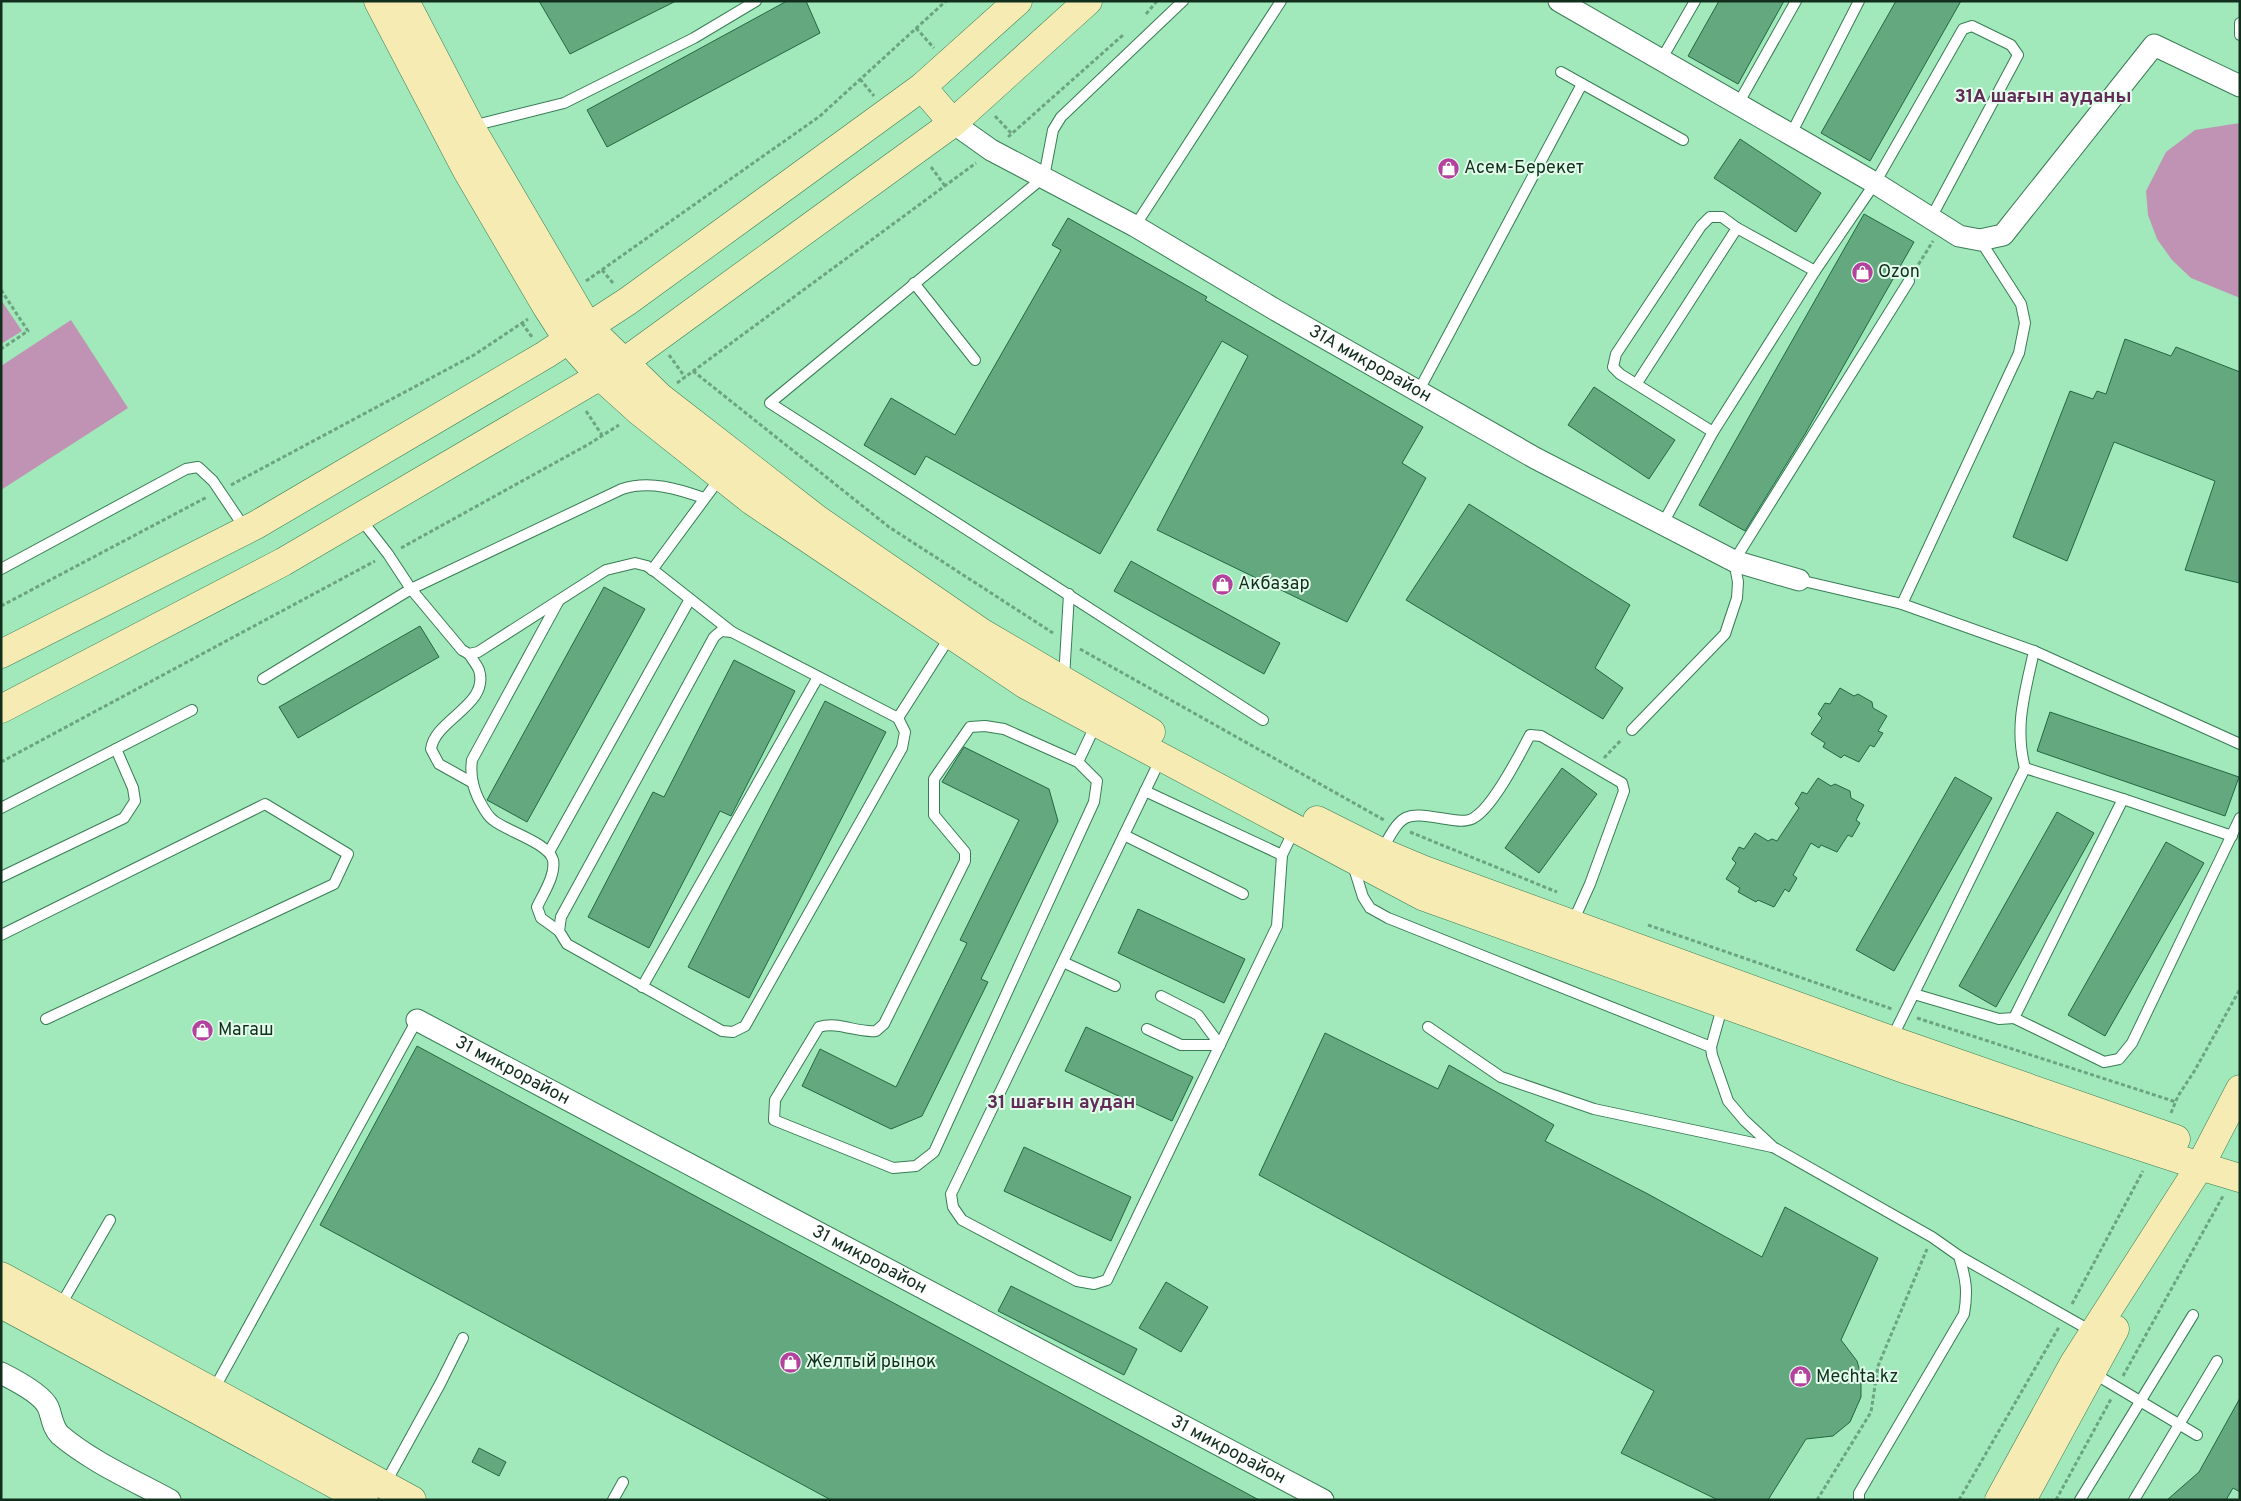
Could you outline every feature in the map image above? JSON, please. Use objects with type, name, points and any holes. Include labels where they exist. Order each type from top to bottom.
[{"type":"street","points":[[378,1],[467,171],[557,299],[578,333],[600,376],[650,405],[981,632],[1198,760],[1381,852],[1424,870],[1576,913],[1891,1040],[2158,1143],[2223,1165]]},
{"type":"street","points":[[405,1],[557,299]]},
{"type":"street","points":[[1,654],[246,530],[578,333],[628,301],[922,87],[1018,1]]},
{"type":"street","points":[[1,709],[283,562],[624,362],[953,124],[1088,1]]},
{"type":"street","points":[[1559,1],[1875,183],[1959,236],[1980,240],[2003,235],[2154,45],[2240,86]]},
{"type":"street","points":[[922,87],[953,124]]},
{"type":"street","name":"31А микрорайон","points":[[953,124],[991,150],[1134,226],[1418,392],[1662,525],[1734,561],[1799,580]]},
{"type":"street","points":[[578,333],[624,362],[650,405],[721,476],[768,512],[1026,685],[1422,896],[1910,1071],[2158,1143]]},
{"type":"street","name":"31 микрорайон","points":[[417,1020],[1323,1500]]},
{"type":"street","points":[[1999,1500],[2074,1363],[2093,1333],[2223,1165],[2240,1089]]},
{"type":"street","points":[[2022,1500],[2123,1316],[2223,1165],[2240,1128]]},
{"type":"street","points":[[1,1276],[213,1392],[374,1493]]},
{"type":"street","points":[[1,1304],[374,1493],[412,1500]]},
{"type":"street","points":[[1,1373],[16,1381],[47,1405],[51,1420],[58,1433],[80,1449],[170,1500]]},
{"type":"lane","points":[[470,126],[564,103],[694,38],[756,1]]},
{"type":"lane","points":[[1183,1],[1061,117],[1053,130],[1044,177],[770,403],[1263,720]]},
{"type":"lane","points":[[1134,226],[1281,1]]},
{"type":"lane","points":[[1661,60],[1695,1]]},
{"type":"lane","points":[[1738,104],[1796,1]]},
{"type":"lane","points":[[1791,134],[1859,1]]},
{"type":"lane","points":[[2240,23],[2240,35]]},
{"type":"lane","points":[[1662,525],[1713,432],[1875,183],[1963,29],[1972,26],[2011,45],[2018,55],[1937,222]]},
{"type":"lane","points":[[1561,72],[1683,140]]},
{"type":"lane","points":[[1418,392],[1582,84]]},
{"type":"lane","points":[[1713,432],[1620,374],[1613,367],[1616,354],[1701,226],[1710,217],[1722,217],[1737,228],[1816,271]]},
{"type":"lane","points":[[1637,383],[1737,228]]},
{"type":"lane","points":[[1902,604],[2019,353],[2024,323],[2021,304],[1980,240]]},
{"type":"lane","points":[[1632,730],[1725,634],[1736,598],[1738,582],[1734,561],[1908,281]]},
{"type":"lane","points":[[914,283],[975,360]]},
{"type":"lane","points":[[1,569],[186,469],[198,467],[213,481],[246,530]]},
{"type":"lane","points":[[652,570],[721,476]]},
{"type":"lane","points":[[263,679],[412,589],[633,486],[662,486],[704,498]]},
{"type":"lane","points":[[359,517],[412,589],[479,668],[481,679],[479,689],[471,701],[434,736],[431,749],[440,764],[472,783]]},
{"type":"lane","points":[[469,654],[478,652],[606,570],[635,563],[652,570],[732,632],[898,718],[905,732],[902,748],[745,1026],[734,1032],[722,1031],[567,944],[560,931],[541,918],[537,907],[553,870],[553,859],[549,852],[492,820],[484,810],[472,783],[470,774],[472,760],[558,601]]},
{"type":"lane","points":[[1799,580],[1902,604],[2034,651],[2240,744]]},
{"type":"lane","points":[[1064,681],[1069,594]]},
{"type":"lane","points":[[549,852],[690,599]]},
{"type":"lane","points":[[560,931],[562,917],[714,638],[721,631],[732,632]]},
{"type":"lane","points":[[898,718],[952,634]]},
{"type":"lane","points":[[1891,1040],[2025,768],[2020,748],[2020,714],[2034,651]]},
{"type":"lane","points":[[642,987],[818,677]]},
{"type":"lane","points":[[1,808],[192,710]]},
{"type":"lane","points":[[1078,762],[1097,723]]},
{"type":"lane","points":[[970,727],[1004,728],[1078,762],[1097,781],[1094,802],[934,1152],[916,1166],[893,1168],[774,1120],[774,1100],[819,1027],[828,1024],[866,1032],[876,1032],[884,1024],[961,870],[965,861],[965,852],[934,815],[934,779],[970,727]]},
{"type":"lane","points":[[1381,852],[1395,826],[1403,818],[1418,815],[1462,821],[1474,819],[1487,807],[1530,735],[1542,736],[1622,784],[1624,790],[1576,913]]},
{"type":"lane","points":[[1,877],[124,818],[135,801],[133,788],[116,750]]},
{"type":"lane","points":[[1161,757],[951,1194],[953,1207],[962,1220],[1078,1281],[1094,1284],[1106,1280],[1277,926],[1282,855],[1295,829]]},
{"type":"lane","points":[[2025,768],[2232,836]]},
{"type":"lane","points":[[1145,792],[1282,855]]},
{"type":"lane","points":[[2014,1018],[2123,799]]},
{"type":"lane","points":[[1,935],[264,804],[348,854],[334,884],[46,1019]]},
{"type":"lane","points":[[1914,994],[1999,1019],[2014,1018],[2104,1062],[2119,1059],[2132,1043],[2240,818]]},
{"type":"lane","points":[[1124,835],[1244,894]]},
{"type":"lane","points":[[1352,859],[1363,897],[1370,908],[1388,918],[1710,1047]]},
{"type":"lane","points":[[1063,962],[1115,986]]},
{"type":"lane","points":[[1161,996],[1198,1015],[1220,1045]]},
{"type":"lane","points":[[1723,1004],[1710,1047],[1728,1101],[1744,1120],[1772,1147],[1932,1237],[1959,1256],[2093,1333]]},
{"type":"lane","points":[[213,1392],[417,1020]]},
{"type":"lane","points":[[1428,1027],[1501,1077],[1594,1109],[1772,1147]]},
{"type":"lane","points":[[1147,1029],[1181,1045],[1220,1045]]},
{"type":"lane","points":[[58,1308],[110,1220]]},
{"type":"lane","points":[[1859,1500],[1859,1493],[1964,1314],[1967,1294],[1966,1281],[1959,1256]]},
{"type":"lane","points":[[2080,1500],[2193,1315]]},
{"type":"lane","points":[[374,1493],[440,1384],[463,1338]]},
{"type":"lane","points":[[2134,1500],[2217,1361]]},
{"type":"lane","points":[[2092,1373],[2197,1435]]},
{"type":"lane","points":[[613,1500],[623,1482]]},
{"type":"path","points":[[1,606],[474,355],[597,274],[820,116],[946,1]]},
{"type":"path","points":[[1141,19],[1157,1]]},
{"type":"path","points":[[1,762],[590,444],[650,405],[693,371],[970,168],[1127,32]]},
{"type":"path","points":[[1908,281],[1937,222]]},
{"type":"path","points":[[1,290],[28,331],[1,349]]},
{"type":"path","points":[[693,371],[889,527],[1066,641],[1395,826],[1576,913]]},
{"type":"path","points":[[1597,769],[1607,752],[1632,730]]},
{"type":"path","points":[[1648,925],[1904,1013],[2176,1102]]},
{"type":"path","points":[[1959,1500],[2065,1316],[2158,1143],[2176,1102],[2240,989]]},
{"type":"path","points":[[2056,1500],[2117,1388],[2223,1165]]},
{"type":"path","points":[[1817,1500],[1871,1412],[1878,1366],[1932,1237]]},
{"type":"shaded area","points":[[2240,123],[2240,298],[2191,278],[2172,260],[2157,239],[2148,215],[2146,191],[2166,152],[2195,130]]},
{"type":"shaded area","points":[[1,300],[22,331],[1,344]]},
{"type":"shaded area","points":[[71,320],[128,408],[1,490],[1,366]]},
{"type":"building","points":[[539,1],[676,1],[570,54]]},
{"type":"building","points":[[787,1],[806,1],[820,33],[607,147],[587,110]]},
{"type":"building","points":[[1719,1],[1784,1],[1738,84],[1688,56]]},
{"type":"building","points":[[1896,1],[1961,1],[1870,161],[1821,133]]},
{"type":"building","points":[[1740,139],[1821,193],[1796,232],[1714,178]]},
{"type":"building","points":[[1864,214],[1914,242],[1805,434],[1745,531],[1699,505]]},
{"type":"building","name":"Акбазар","points":[[1068,218],[1207,297],[1205,300],[1423,427],[1402,463],[1426,478],[1347,622],[1157,530],[1248,356],[1222,341],[1100,554],[926,456],[915,475],[864,445],[891,398],[955,435],[1061,250],[1052,245]]},
{"type":"building","points":[[2125,339],[2171,356],[2176,347],[2240,372],[2240,583],[2185,570],[2215,481],[2114,442],[2067,561],[2013,537],[2070,391],[2093,399],[2097,391],[2106,394]]},
{"type":"building","points":[[1594,387],[1675,440],[1649,479],[1568,425]]},
{"type":"building","points":[[1469,504],[1630,605],[1595,668],[1623,688],[1603,719],[1406,600]]},
{"type":"building","points":[[1131,561],[1280,643],[1264,674],[1114,591]]},
{"type":"building","points":[[604,587],[645,609],[527,822],[487,800]]},
{"type":"building","points":[[420,626],[439,657],[298,738],[279,707]]},
{"type":"building","points":[[734,660],[795,691],[731,816],[720,811],[649,948],[588,917],[653,792],[664,797]]},
{"type":"building","points":[[1840,688],[1854,696],[1858,694],[1872,702],[1873,708],[1887,716],[1878,731],[1883,733],[1874,747],[1870,745],[1859,762],[1844,755],[1841,758],[1823,747],[1825,743],[1811,734],[1822,718],[1818,714],[1825,703],[1830,704]]},
{"type":"building","points":[[825,701],[886,732],[749,998],[688,967]]},
{"type":"building","points":[[2050,712],[2239,777],[2225,816],[2037,751]]},
{"type":"building","points":[[964,747],[1049,789],[1058,821],[981,979],[988,982],[922,1116],[891,1129],[802,1086],[820,1049],[896,1087],[967,943],[960,940],[1019,820],[942,782]]},
{"type":"building","points":[[1562,768],[1597,794],[1539,873],[1505,848]]},
{"type":"building","points":[[1955,777],[1992,798],[1894,971],[1856,950]]},
{"type":"building","points":[[1818,778],[1831,786],[1835,784],[1850,791],[1851,798],[1864,805],[1856,820],[1860,823],[1852,837],[1848,835],[1837,852],[1821,845],[1819,848],[1811,843],[1793,875],[1797,878],[1789,892],[1785,889],[1774,907],[1758,900],[1756,902],[1738,892],[1740,888],[1726,879],[1736,863],[1732,859],[1739,847],[1744,849],[1755,833],[1768,841],[1772,839],[1777,841],[1799,808],[1795,804],[1802,792],[1807,794]]},
{"type":"building","points":[[2057,812],[2094,833],[1996,1007],[1959,986]]},
{"type":"building","points":[[2166,842],[2204,863],[2105,1036],[2068,1015]]},
{"type":"building","points":[[1138,909],[1245,959],[1224,1003],[1118,953]]},
{"type":"building","points":[[1086,1027],[1193,1077],[1172,1121],[1065,1071]]},
{"type":"building","points":[[1325,1033],[1438,1089],[1449,1065],[1554,1125],[1545,1141],[1648,1194],[1762,1257],[1785,1207],[1878,1258],[1841,1340],[1857,1361],[1861,1375],[1861,1397],[1850,1422],[1833,1436],[1806,1439],[1768,1500],[1718,1500],[1621,1453],[1654,1391],[1259,1175]]},
{"type":"building","name":"Желтый рынок","points":[[417,1046],[1259,1500],[831,1500],[320,1225]]},
{"type":"building","points":[[1024,1147],[1131,1197],[1111,1241],[1004,1191]]},
{"type":"building","points":[[1166,1282],[1208,1307],[1181,1352],[1139,1328]]},
{"type":"building","points":[[1011,1286],[1137,1349],[1124,1375],[998,1311]]},
{"type":"building","points":[[2240,1398],[2240,1492],[2233,1488],[2226,1500],[2167,1500],[2199,1472]]},
{"type":"building","points":[[479,1448],[506,1462],[499,1476],[472,1462]]},
{"type":"place","name":"Асем-Берекет","points":[[1448,168]]},
{"type":"place","name":"Ozon","points":[[1862,272]]},
{"type":"place","name":"Акбазар","points":[[1222,584]]},
{"type":"place","name":"Магаш","points":[[202,1030]]},
{"type":"place","name":"Желтый рынок","points":[[790,1362]]},
{"type":"place","name":"Mechta.kz","points":[[1800,1377]]},
{"type":"district","name":"31А шағын ауданы","points":[[2043,97]]},
{"type":"district","name":"31 шағын аудан","points":[[1061,1103]]}]
